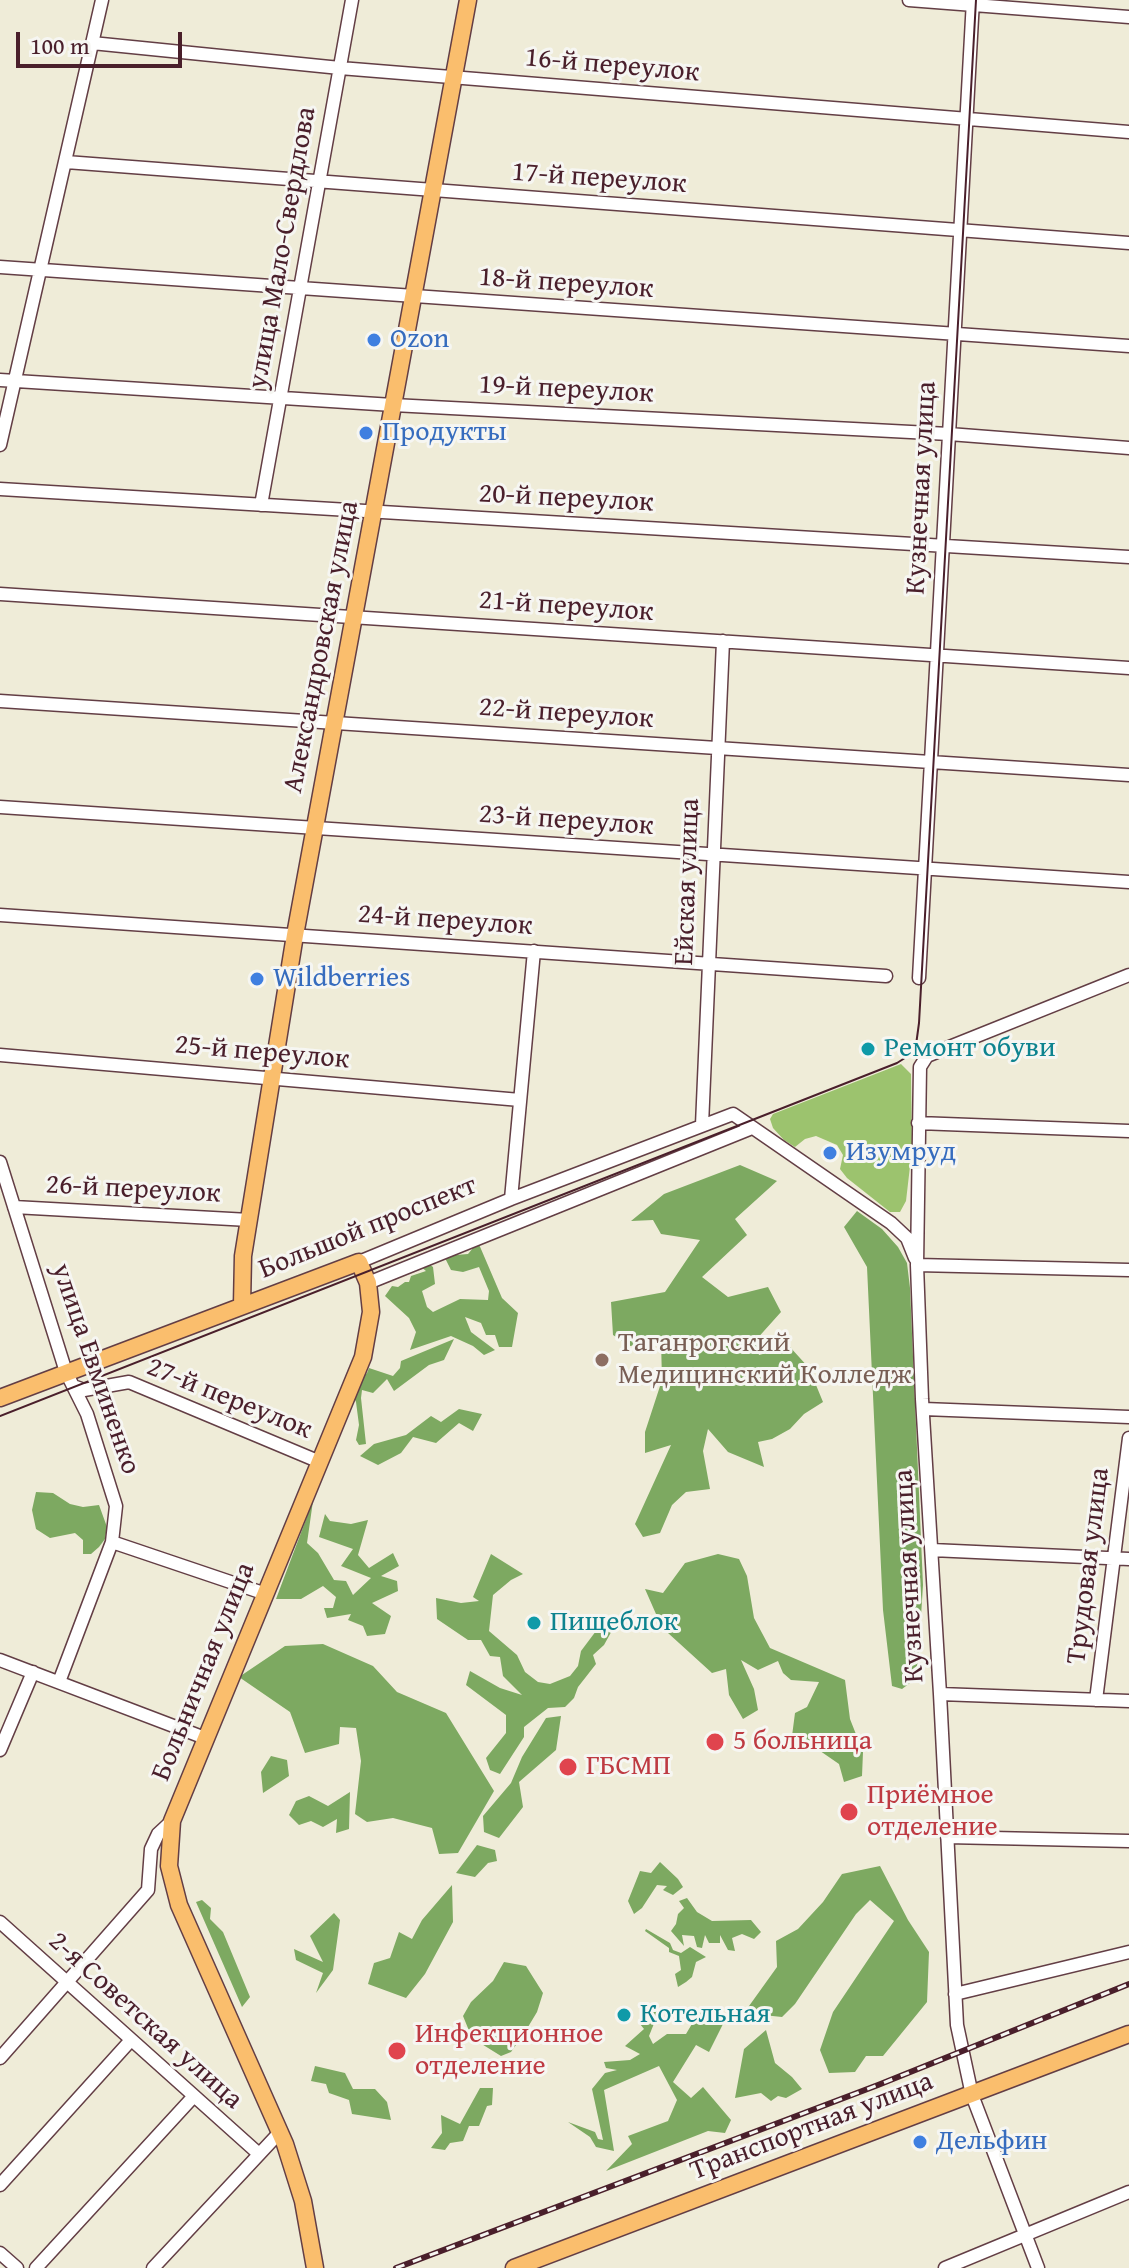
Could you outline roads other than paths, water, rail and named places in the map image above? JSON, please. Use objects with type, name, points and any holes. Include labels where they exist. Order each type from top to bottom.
[{"type":"main road","name":"Александровская улица","points":[[242,1305],[243,1256],[295,935],[468,0]]},
{"type":"main road","name":"Больничная улица","points":[[172,1821],[263,1593],[363,1357],[371,1312],[368,1283],[359,1262]]},
{"type":"main road","name":"Большой проспект","points":[[0,1398],[69,1379],[242,1305],[359,1262]]},
{"type":"main road","points":[[172,1821],[169,1866],[179,1905],[280,2132],[303,2201],[315,2268]]},
{"type":"main road","name":"Транспортная улица","points":[[514,2268],[1129,2034]]},
{"type":"street","points":[[0,445],[102,0]]},
{"type":"street","name":"улица Мало-Свердлова","points":[[261,505],[352,0]]},
{"type":"street","points":[[909,0],[973,2],[1129,17]]},
{"type":"street","name":"Кузнечная улица","points":[[919,978],[973,2]]},
{"type":"street","name":"16-й переулок","points":[[92,43],[340,68],[1129,132]]},
{"type":"street","name":"17-й переулок","points":[[66,162],[1129,243]]},
{"type":"street","name":"18-й переулок","points":[[0,267],[1129,346]]},
{"type":"street","name":"19-й переулок","points":[[0,380],[393,405],[949,434],[1129,448]]},
{"type":"street","name":"20-й переулок","points":[[0,489],[1129,557]]},
{"type":"street","name":"21-й переулок","points":[[0,594],[1129,668]]},
{"type":"street","name":"Ейская улица","points":[[702,1125],[723,641]]},
{"type":"street","name":"22-й переулок","points":[[0,701],[1129,775]]},
{"type":"street","name":"23-й переулок","points":[[0,807],[1129,882]]},
{"type":"street","name":"24-й переулок","points":[[0,915],[886,976]]},
{"type":"street","points":[[511,1199],[534,951]]},
{"type":"street","name":"Кузнечная улица","points":[[1038,2268],[972,2095],[957,2025],[917,1265],[920,1067],[927,1056],[1127,978]]},
{"type":"street","name":"25-й переулок","points":[[0,1055],[520,1100]]},
{"type":"street","name":"Большой проспект","points":[[359,1262],[511,1199],[733,1114],[891,1223],[907,1238],[917,1265]]},
{"type":"street","points":[[918,1123],[1129,1131]]},
{"type":"street","name":"Большой проспект","points":[[368,1283],[752,1128]]},
{"type":"street","name":"улица Евминенко","points":[[0,1162],[69,1379],[87,1414],[116,1506],[112,1542],[59,1682]]},
{"type":"street","name":"26-й переулок","points":[[14,1207],[249,1220]]},
{"type":"street","points":[[891,1223],[909,1222],[919,1208]]},
{"type":"street","points":[[917,1265],[1129,1270]]},
{"type":"street","name":"27-й переулок","points":[[69,1379],[84,1390],[129,1382],[320,1462]]},
{"type":"street","points":[[924,1409],[1129,1417]]},
{"type":"street","name":"Трудовая улица","points":[[1096,1700],[1129,1438]]},
{"type":"street","points":[[112,1542],[263,1593]]},
{"type":"street","points":[[932,1550],[1129,1559]]},
{"type":"street","points":[[0,1660],[205,1738]]},
{"type":"street","points":[[0,1750],[33,1672]]},
{"type":"street","points":[[940,1694],[1129,1701]]},
{"type":"street","name":"Больничная улица","points":[[0,2058],[148,1890],[151,1849],[158,1834],[172,1821]]},
{"type":"street","points":[[947,1837],[1129,1841]]},
{"type":"street","name":"2-я Советская улица","points":[[3,1930],[68,1983],[259,2154]]},
{"type":"street","points":[[955,1994],[1129,1952]]},
{"type":"street","points":[[0,2185],[131,2040]]},
{"type":"street","points":[[36,2268],[194,2096]]},
{"type":"street","points":[[153,2268],[280,2132]]},
{"type":"street","points":[[945,2268],[1129,2192]]},
{"type":"street","points":[[0,2253],[17,2268]]},
{"type":"tram line","points":[[0,1416],[897,1063],[908,1056],[916,1045],[976,0]]},
{"type":"railway","points":[[396,2268],[878,2085],[1129,1984]]},
{"type":"place","name":"Ozon","points":[[374,340]]},
{"type":"place","name":"Продукты","points":[[366,433]]},
{"type":"place","name":"Wildberries","points":[[257,979]]},
{"type":"place","name":"Ремонт обуви","points":[[868,1049]]},
{"type":"place","name":"Изумруд","points":[[830,1153]]},
{"type":"place","name":"Таганрогский Медицинский Колледж","points":[[602,1360]]},
{"type":"place","name":"Пищеблок","points":[[534,1623]]},
{"type":"place","name":"5 больница","points":[[715,1742]]},
{"type":"place","name":"ГБСМП","points":[[568,1767]]},
{"type":"place","name":"Приёмное отделение","points":[[849,1812]]},
{"type":"place","name":"Котельная","points":[[624,2015]]},
{"type":"place","name":"Инфекционное отделение","points":[[397,2051]]},
{"type":"place","name":"Дельфин","points":[[920,2142]]}]
